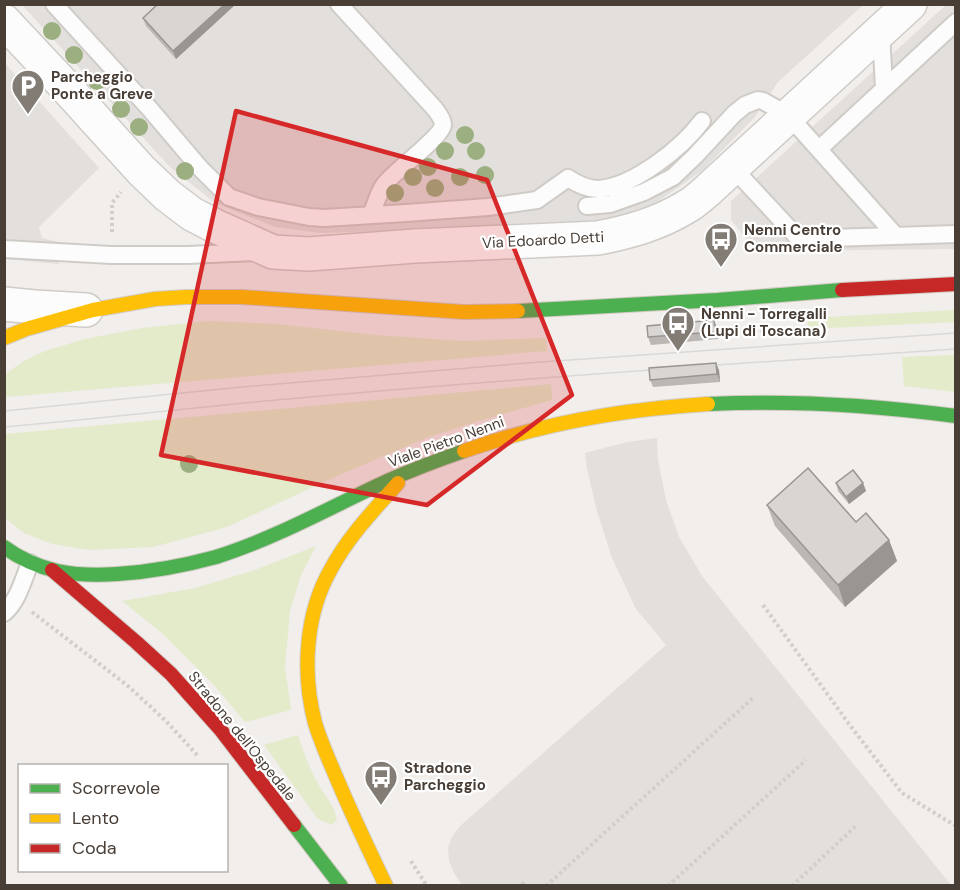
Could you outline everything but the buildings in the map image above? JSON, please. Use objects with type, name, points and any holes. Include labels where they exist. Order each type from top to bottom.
[{"type":"main road","points":[[6,338],[26,329],[93,310],[155,299],[214,296],[464,312],[533,312],[815,291],[956,284]]},
{"type":"main road","name":"Viale Pietro Nenni","points":[[4,547],[17,557],[52,570],[88,575],[154,570],[239,549],[408,472],[488,442],[568,422],[635,411],[687,405],[759,401],[820,402],[907,409],[956,416]]},
{"type":"main road","points":[[386,885],[355,822],[321,741],[314,720],[308,651],[313,614],[330,570],[367,519],[408,472]]},
{"type":"main road","name":"Stradone dell'Ospedale","points":[[52,570],[171,674],[220,729],[341,885]]},
{"type":"street","name":"Via Edoardo Detti","points":[[4,21],[156,184],[192,213],[235,236],[273,252],[309,254],[415,246],[598,238],[626,233],[654,223],[688,206],[733,168],[896,14]]},
{"type":"street","points":[[4,304],[93,310]]},
{"type":"lane","points":[[54,4],[150,108],[200,168],[229,197],[258,207],[309,217],[324,218],[488,207],[537,200],[568,178],[591,188],[600,189],[627,181],[653,166],[678,148],[692,135],[702,121]]},
{"type":"lane","points":[[339,4],[435,109],[443,122],[435,136],[383,185],[371,215]]},
{"type":"lane","points":[[884,88],[896,14]]},
{"type":"lane","points":[[819,149],[956,22]]},
{"type":"lane","points":[[586,206],[610,204],[644,192],[673,177],[734,114],[753,101],[763,101],[788,115],[896,236]]},
{"type":"lane","points":[[733,168],[799,239],[956,234]]},
{"type":"lane","points":[[235,236],[258,207]]},
{"type":"lane","points":[[4,249],[111,255],[273,252]]},
{"type":"lane","points":[[4,613],[15,598],[30,563]]},
{"type":"path","points":[[112,233],[112,203],[127,184]]},
{"type":"path","points":[[15,598],[128,686],[166,721],[200,758]]},
{"type":"path","points":[[763,605],[902,793],[956,826]]},
{"type":"path","points":[[546,885],[754,697]]},
{"type":"path","points":[[668,885],[806,760]]},
{"type":"path","points":[[792,885],[857,825]]},
{"type":"path","points":[[409,857],[427,885]]},
{"type":"highlighted area","points":[[236,111],[487,180],[572,395],[427,505],[161,455]]},
{"type":"green space","points":[[955,310],[955,322],[807,329],[808,318]]},
{"type":"green space","points":[[209,321],[277,324],[376,335],[462,341],[546,338],[547,351],[5,397],[7,373],[22,362],[45,351],[85,339],[142,328]]},
{"type":"green space","points":[[955,355],[955,392],[904,386],[902,357]]},
{"type":"green space","points":[[551,384],[552,400],[426,438],[227,527],[153,547],[90,550],[52,544],[24,533],[5,518],[5,434]]},
{"type":"green space","points":[[316,546],[301,575],[290,611],[285,667],[291,710],[245,722],[213,684],[164,635],[122,601],[195,588],[255,570]]},
{"type":"green space","points":[[298,735],[314,776],[336,815],[337,819],[332,825],[318,819],[264,745]]},
{"type":"shaded area","points":[[22,5],[863,5],[778,82],[754,118],[703,170],[657,202],[611,220],[320,233],[275,227],[215,203],[170,167]]},
{"type":"shaded area","points":[[946,5],[955,5],[955,249],[756,251],[731,220],[731,201]]},
{"type":"shaded area","name":"Parcheggio Ponte a Greve","points":[[4,62],[99,168],[39,227],[42,238],[59,242],[59,264],[5,259]]},
{"type":"shaded area","points":[[657,438],[658,460],[666,500],[679,537],[702,576],[951,885],[462,885],[454,873],[449,860],[448,848],[459,827],[666,645],[636,609],[612,558],[597,511],[585,453],[627,442]]},
{"type":"tram line","points":[[4,411],[242,387],[527,363],[956,333]]},
{"type":"tram line","points":[[701,366],[956,349]]},
{"type":"tram line","points":[[4,427],[297,398],[665,369]]},
{"type":"traffic: fast","points":[[518,311],[717,300],[842,290]]},
{"type":"traffic: fast","points":[[708,404],[832,404],[956,416]]},
{"type":"traffic: fast","points":[[4,547],[44,567],[86,575],[142,572],[179,566],[216,557],[260,541],[387,481],[464,451]]},
{"type":"traffic: fast","points":[[294,825],[341,886]]},
{"type":"traffic: slow","points":[[4,338],[26,329],[93,310],[155,299],[186,297],[242,297],[464,312],[518,311]]},
{"type":"traffic: slow","points":[[464,451],[494,441],[584,419],[708,404]]},
{"type":"traffic: slow","points":[[386,886],[320,738],[311,704],[307,664],[311,624],[322,586],[353,535],[398,483]]},
{"type":"traffic: jam","points":[[842,290],[956,284]]},
{"type":"traffic: jam","points":[[52,570],[171,674],[220,729],[294,825]]},
{"type":"place","name":"Parcheggio Ponte a Greve","points":[[28,115]]},
{"type":"place","name":"Nenni Centro Commerciale","points":[[721,268]]},
{"type":"place","name":"Nenni - Torregalli (Lupi di Toscana)","points":[[678,352]]},
{"type":"place","name":"Stradone Parcheggio","points":[[381,806]]}]
